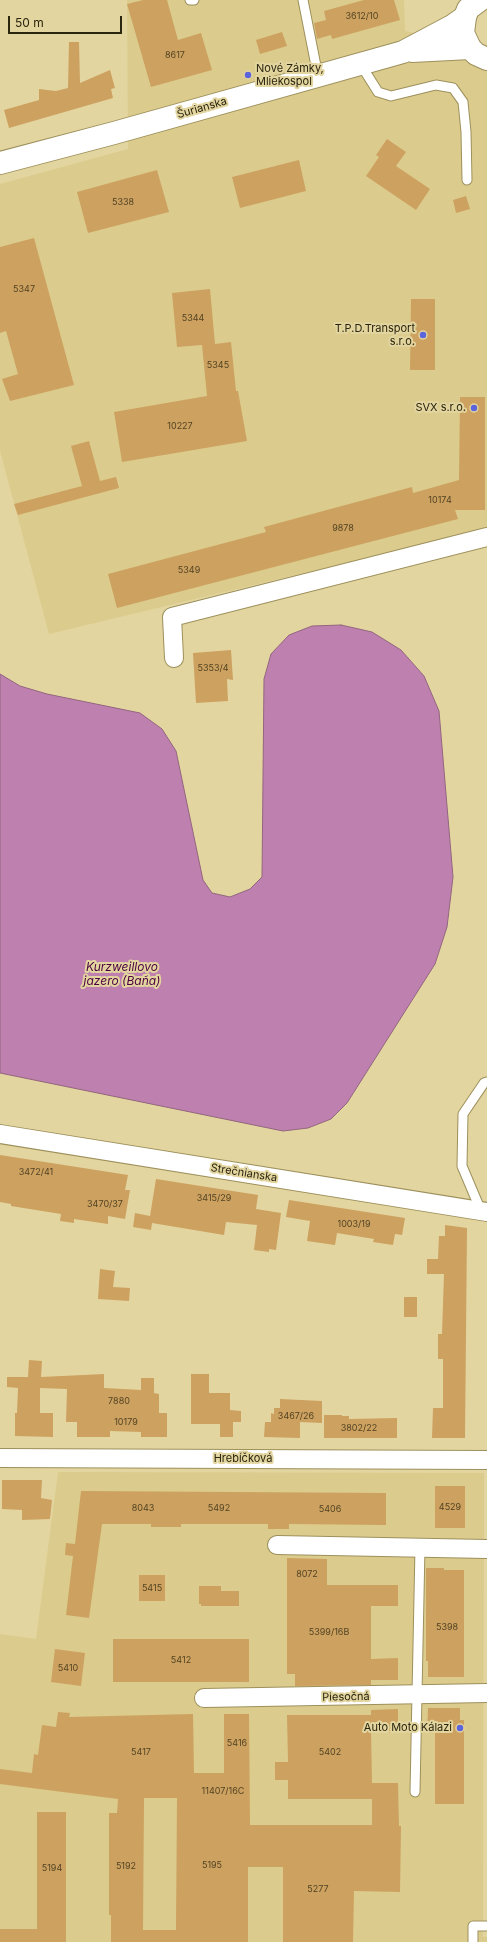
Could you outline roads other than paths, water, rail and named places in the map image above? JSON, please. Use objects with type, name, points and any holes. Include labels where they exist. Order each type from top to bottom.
[{"type":"street","name":"Šurianska","points":[[0,163],[361,65],[402,52],[452,26],[465,16],[468,9],[480,0]]},
{"type":"street","points":[[465,16],[463,33],[482,58]]},
{"type":"street","name":"Šurianska","points":[[402,52],[482,58]]},
{"type":"street","points":[[174,658],[172,617],[487,537]]},
{"type":"street","name":"Strečnianska","points":[[0,1134],[484,1212]]},
{"type":"street","name":"Hrebíčková","points":[[0,1458],[487,1460]]},
{"type":"street","points":[[277,1545],[487,1549]]},
{"type":"street","name":"Piesočná","points":[[204,1698],[416,1696],[487,1693]]},
{"type":"lane","points":[[303,0],[318,76]]},
{"type":"lane","points":[[361,65],[378,92],[391,96],[436,85],[453,88],[463,102],[466,132],[467,180]]},
{"type":"lane","points":[[484,1212],[462,1166],[463,1114],[484,1083],[487,1082]]},
{"type":"lane","points":[[415,1792],[420,1547]]},
{"type":"lane","points":[[473,1942],[473,1926],[487,1926]]},
{"type":"water","name":"Kurzweillovo jazero (Baňa)","points":[[341,625],[372,632],[401,650],[424,676],[439,711],[453,877],[447,927],[435,964],[347,1103],[331,1119],[308,1128],[283,1131],[0,1073],[0,674],[20,686],[47,694],[140,713],[162,729],[176,751],[203,880],[212,893],[230,897],[250,889],[262,877],[264,679],[271,654],[289,635],[312,626]]},
{"type":"place","name":"Nové Zámky, Mliekospol","points":[[248,75]]},
{"type":"place","name":"T.P.D.Transport s.r.o.","points":[[423,335]]},
{"type":"place","name":"SVX s.r.o.","points":[[474,408]]},
{"type":"place","name":"Auto Moto Kálazi","points":[[460,1728]]}]
